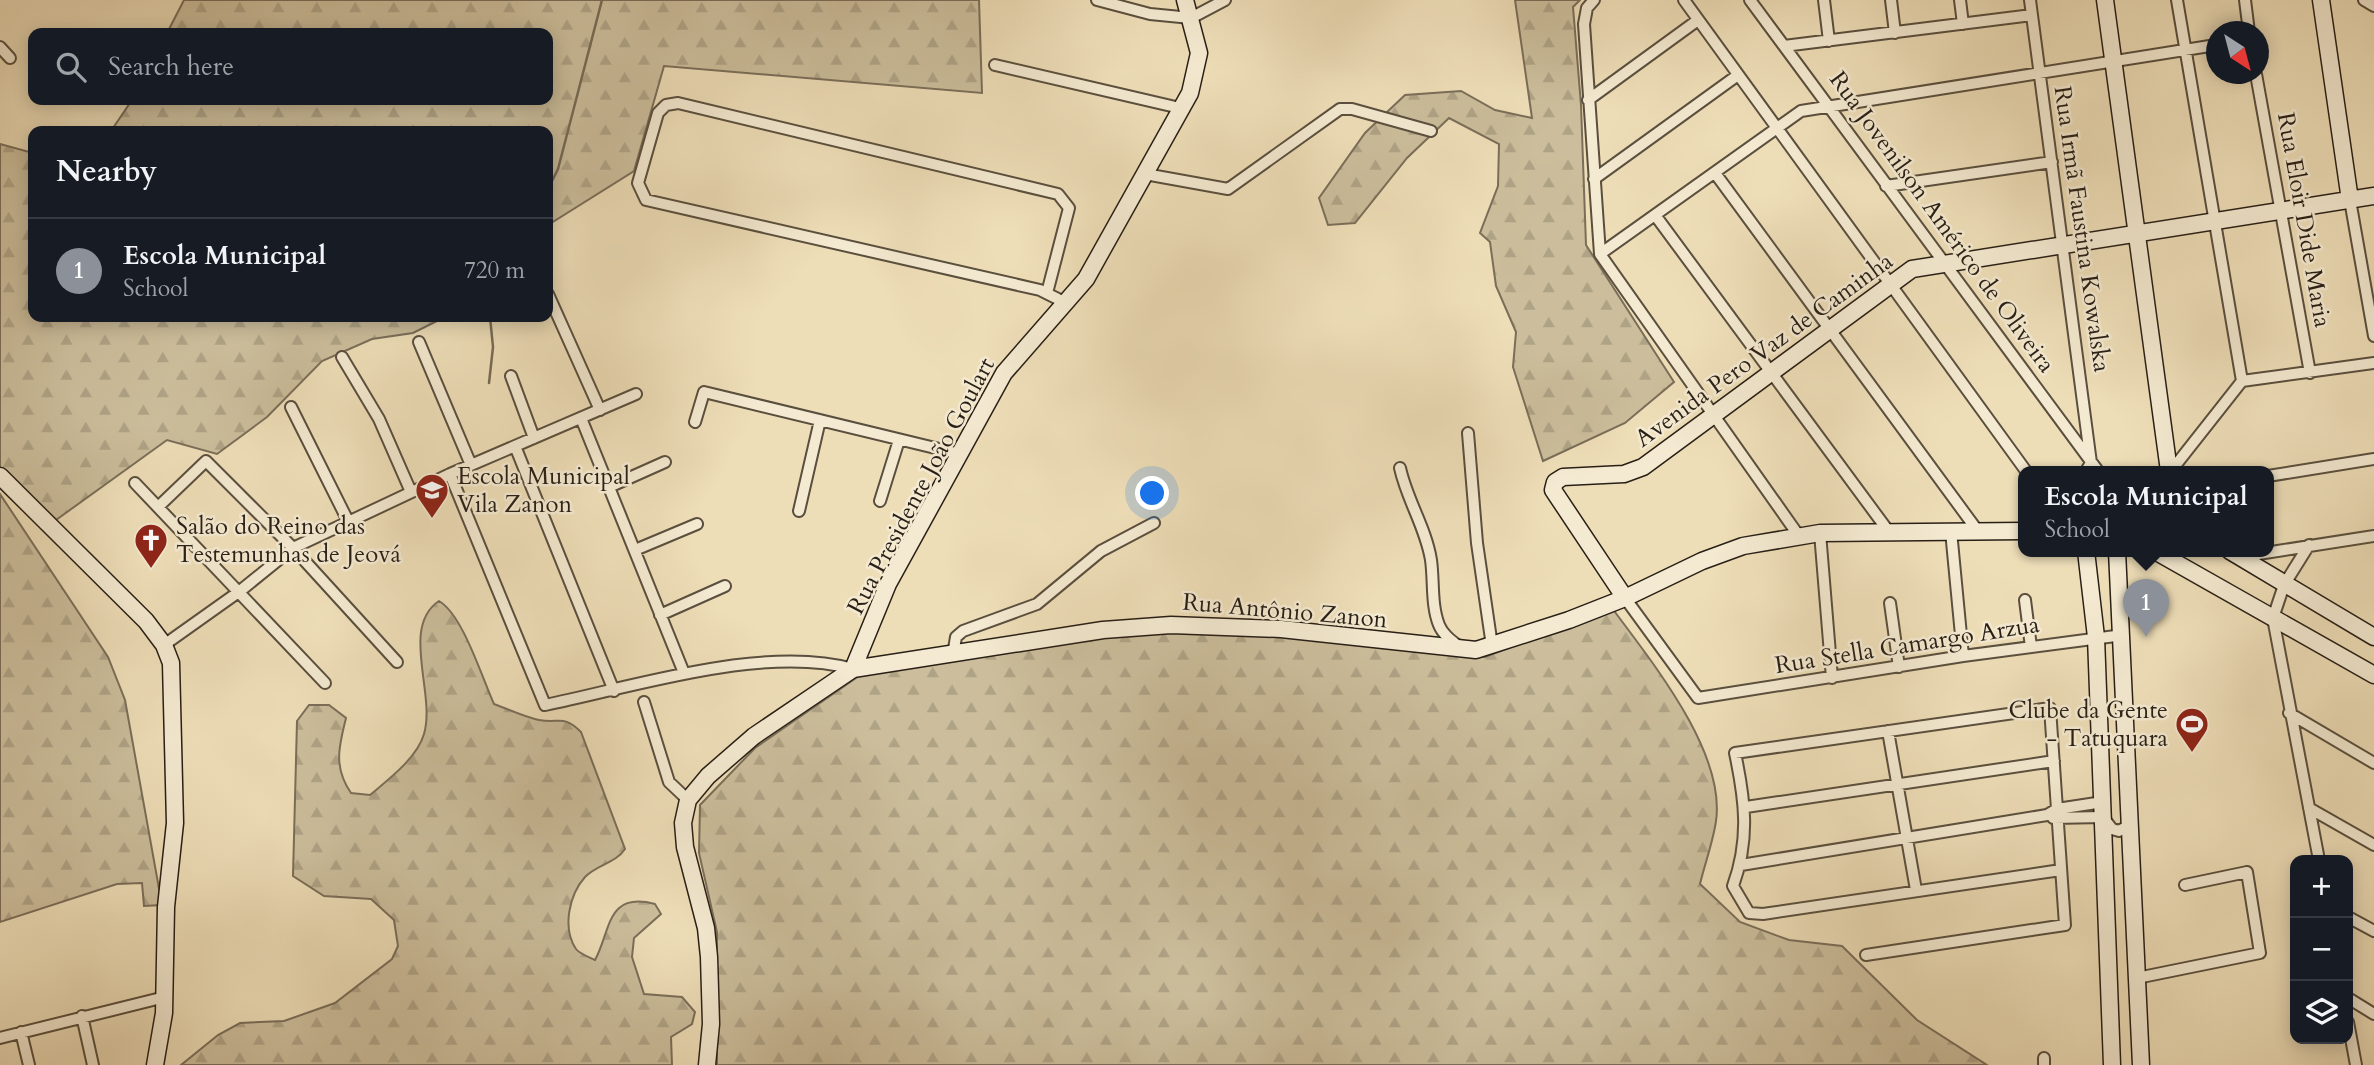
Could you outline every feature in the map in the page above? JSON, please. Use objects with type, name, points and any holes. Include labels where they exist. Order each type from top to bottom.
[{"type":"main road","name":"Rua Presidente João Goulart","points":[[853,670],[888,584],[1004,373],[1086,279],[1190,93],[1199,53],[1185,0]]},
{"type":"main road","points":[[2105,0],[2169,466]]},
{"type":"main road","points":[[2321,0],[2350,200]]},
{"type":"main road","name":"Avenida Pero Vaz de Caminha","points":[[1625,598],[1553,490],[1555,482],[1563,477],[1624,474],[1643,467],[1912,269],[2374,196]]},
{"type":"main road","points":[[0,476],[146,621],[164,645],[173,676],[176,808],[166,907],[165,997],[155,1065]]},
{"type":"main road","name":"Rua Antônio Zanon","points":[[688,800],[708,776],[754,736],[853,670],[1103,630],[1171,625],[1281,629],[1463,649],[1492,646],[1625,598],[1702,561],[1743,546],[1820,533],[2018,529]]},
{"type":"main road","points":[[2087,557],[2096,637],[2112,1065]]},
{"type":"main road","points":[[2118,557],[2141,1065]]},
{"type":"main road","points":[[2166,557],[2374,675]]},
{"type":"main road","points":[[2240,557],[2374,637]]},
{"type":"main road","points":[[688,800],[683,822],[685,848],[706,928],[709,957],[711,1024],[707,1065]]},
{"type":"street","points":[[1097,0],[1150,14],[1191,18],[1225,0]]},
{"type":"street","points":[[1594,0],[1587,8],[1584,24],[1600,254],[1799,536]]},
{"type":"street","points":[[1684,0],[2022,466]]},
{"type":"street","name":"Rua Jovenilson Américo de Oliveira","points":[[1750,0],[2091,466]]},
{"type":"street","points":[[1825,0],[1829,41]]},
{"type":"street","points":[[1891,0],[1895,33]]},
{"type":"street","points":[[1960,0],[1963,24]]},
{"type":"street","name":"Rua Irmã Faustina Kowalska","points":[[2030,0],[2065,246],[2092,466]]},
{"type":"street","points":[[2177,0],[2242,382]]},
{"type":"street","points":[[2245,0],[2248,21]]},
{"type":"street","points":[[2364,0],[2374,6]]},
{"type":"street","points":[[1784,46],[2032,15]]},
{"type":"street","points":[[1588,100],[1698,20]]},
{"type":"street","points":[[0,47],[10,58]]},
{"type":"street","points":[[1600,254],[1801,111],[2114,64],[2206,47]]},
{"type":"street","points":[[995,65],[1180,108]]},
{"type":"street","points":[[1594,179],[1738,75]]},
{"type":"street","name":"Rua Eloir Dide Maria","points":[[2258,84],[2310,373]]},
{"type":"street","points":[[1047,293],[1069,208],[1058,194],[678,103],[666,106],[658,113],[638,183],[646,200],[1047,293],[1066,303]]},
{"type":"street","points":[[1145,174],[1228,189],[1340,109],[1352,109],[1431,131]]},
{"type":"street","points":[[1886,186],[2052,162]]},
{"type":"street","points":[[1715,173],[1831,327],[1977,530]]},
{"type":"street","points":[[2350,200],[2374,337]]},
{"type":"street","points":[[1655,215],[1889,531]]},
{"type":"street","points":[[553,305],[600,410]]},
{"type":"street","points":[[419,342],[471,465]]},
{"type":"street","points":[[342,357],[379,419],[411,492]]},
{"type":"street","points":[[2174,466],[2242,382],[2374,363]]},
{"type":"street","points":[[511,376],[534,438]]},
{"type":"street","points":[[695,422],[704,392],[960,454]]},
{"type":"street","points":[[164,645],[240,591],[293,548],[450,474],[636,394]]},
{"type":"street","points":[[291,407],[348,521]]},
{"type":"street","points":[[580,418],[684,673]]},
{"type":"street","points":[[799,511],[820,420]]},
{"type":"street","points":[[1468,433],[1477,543],[1492,646]]},
{"type":"street","points":[[880,501],[899,440]]},
{"type":"street","points":[[515,446],[614,691]]},
{"type":"street","points":[[2274,475],[2374,458]]},
{"type":"street","points":[[158,507],[206,461],[293,548],[397,662]]},
{"type":"street","points":[[609,487],[665,462]]},
{"type":"street","points":[[1400,468],[1406,496],[1418,519],[1431,558],[1438,624],[1446,637],[1463,649]]},
{"type":"street","points":[[450,474],[545,705],[684,673],[798,662],[833,664],[853,670]]},
{"type":"street","points":[[135,483],[325,682]]},
{"type":"street","points":[[953,655],[956,637],[963,631],[1037,604],[1101,551],[1154,523]]},
{"type":"street","points":[[635,550],[697,524]]},
{"type":"street","points":[[1951,531],[1963,656]]},
{"type":"street","points":[[1820,533],[1832,678]]},
{"type":"street","points":[[2274,549],[2374,536]]},
{"type":"street","points":[[2309,545],[2284,585],[2273,618],[2318,855]]},
{"type":"street","points":[[660,615],[725,586]]},
{"type":"street","name":"Rua Stella Camargo Arzua","points":[[1625,598],[1698,698],[1963,656],[2123,635]]},
{"type":"street","points":[[2025,600],[2031,647]]},
{"type":"street","points":[[1890,603],[1899,667]]},
{"type":"street","points":[[644,702],[669,782],[688,800]]},
{"type":"street","points":[[1866,954],[2065,925],[2061,870],[2054,815],[2050,708],[1735,753],[1746,807],[1741,865],[1733,886],[1749,913],[1763,914],[2061,870]]},
{"type":"street","points":[[2289,713],[2374,763]]},
{"type":"street","points":[[1888,731],[1916,890]]},
{"type":"street","points":[[1746,807],[2054,761]]},
{"type":"street","points":[[2309,808],[2374,845]]},
{"type":"street","points":[[1741,865],[2103,809],[2112,829],[2119,831],[2131,824]]},
{"type":"street","points":[[2137,978],[2260,953],[2247,872],[2185,885]]},
{"type":"street","points":[[2350,918],[2374,931]]},
{"type":"street","points":[[0,1038],[165,997]]},
{"type":"street","points":[[2353,1001],[2374,1013]]},
{"type":"street","points":[[82,1016],[93,1065]]},
{"type":"street","points":[[21,1032],[29,1065]]},
{"type":"street","points":[[2353,1044],[2357,1065]]},
{"type":"green space","points":[[184,0],[979,0],[982,93],[664,66],[634,171],[553,222],[553,126],[114,126],[129,105],[553,105],[553,28],[170,28]]},
{"type":"green space","points":[[1515,0],[1580,0],[1573,7],[1581,105],[1586,245],[1674,382],[1625,423],[1543,461],[1513,367],[1516,332],[1496,286],[1490,242],[1480,233],[1498,186],[1499,144],[1449,118],[1407,158],[1355,223],[1328,225],[1319,198],[1365,133],[1405,95],[1461,91],[1495,110],[1532,118]]},
{"type":"green space","points":[[0,144],[28,152],[28,322],[435,322],[413,333],[372,339],[322,361],[267,417],[217,454],[167,440],[56,520],[0,467]]},
{"type":"green space","points":[[0,494],[108,657],[125,700],[162,905],[144,906],[142,883],[117,884],[0,922]]},
{"type":"green space","points":[[439,601],[448,608],[464,633],[494,704],[533,719],[565,721],[581,732],[625,849],[579,884],[571,902],[569,931],[576,949],[595,960],[608,926],[619,908],[639,901],[655,904],[661,914],[634,938],[632,957],[644,994],[682,997],[695,1012],[692,1024],[671,1037],[672,1065],[181,1065],[218,1035],[240,1023],[284,1021],[335,1003],[392,959],[398,946],[394,920],[371,899],[324,896],[293,876],[297,721],[309,705],[329,705],[346,718],[339,756],[342,774],[351,793],[370,795],[402,768],[424,734],[426,700],[420,644],[422,627],[428,613]]},
{"type":"green space","points":[[1612,608],[1665,680],[1698,737],[1709,766],[1716,794],[1716,821],[1700,884],[1740,922],[1789,940],[1842,946],[1917,1020],[1987,1065],[717,1065],[717,932],[699,853],[700,805],[755,748],[859,676],[1149,630],[1277,634],[1485,657]]},
{"type":"waterway","points":[[553,179],[558,169],[602,0]]},
{"type":"waterway","points":[[489,383],[493,347],[490,322]]},
{"type":"place","name":"Escola Municipal Vila Zanon","points":[[432,520]]},
{"type":"place","name":"Salão do Reino das Testemunhas de Jeová","points":[[151,570]]},
{"type":"place","name":"Escola Municipal","points":[[2146,637]]},
{"type":"place","name":"Clube da Gente - Tatuquara","points":[[2192,754]]}]
